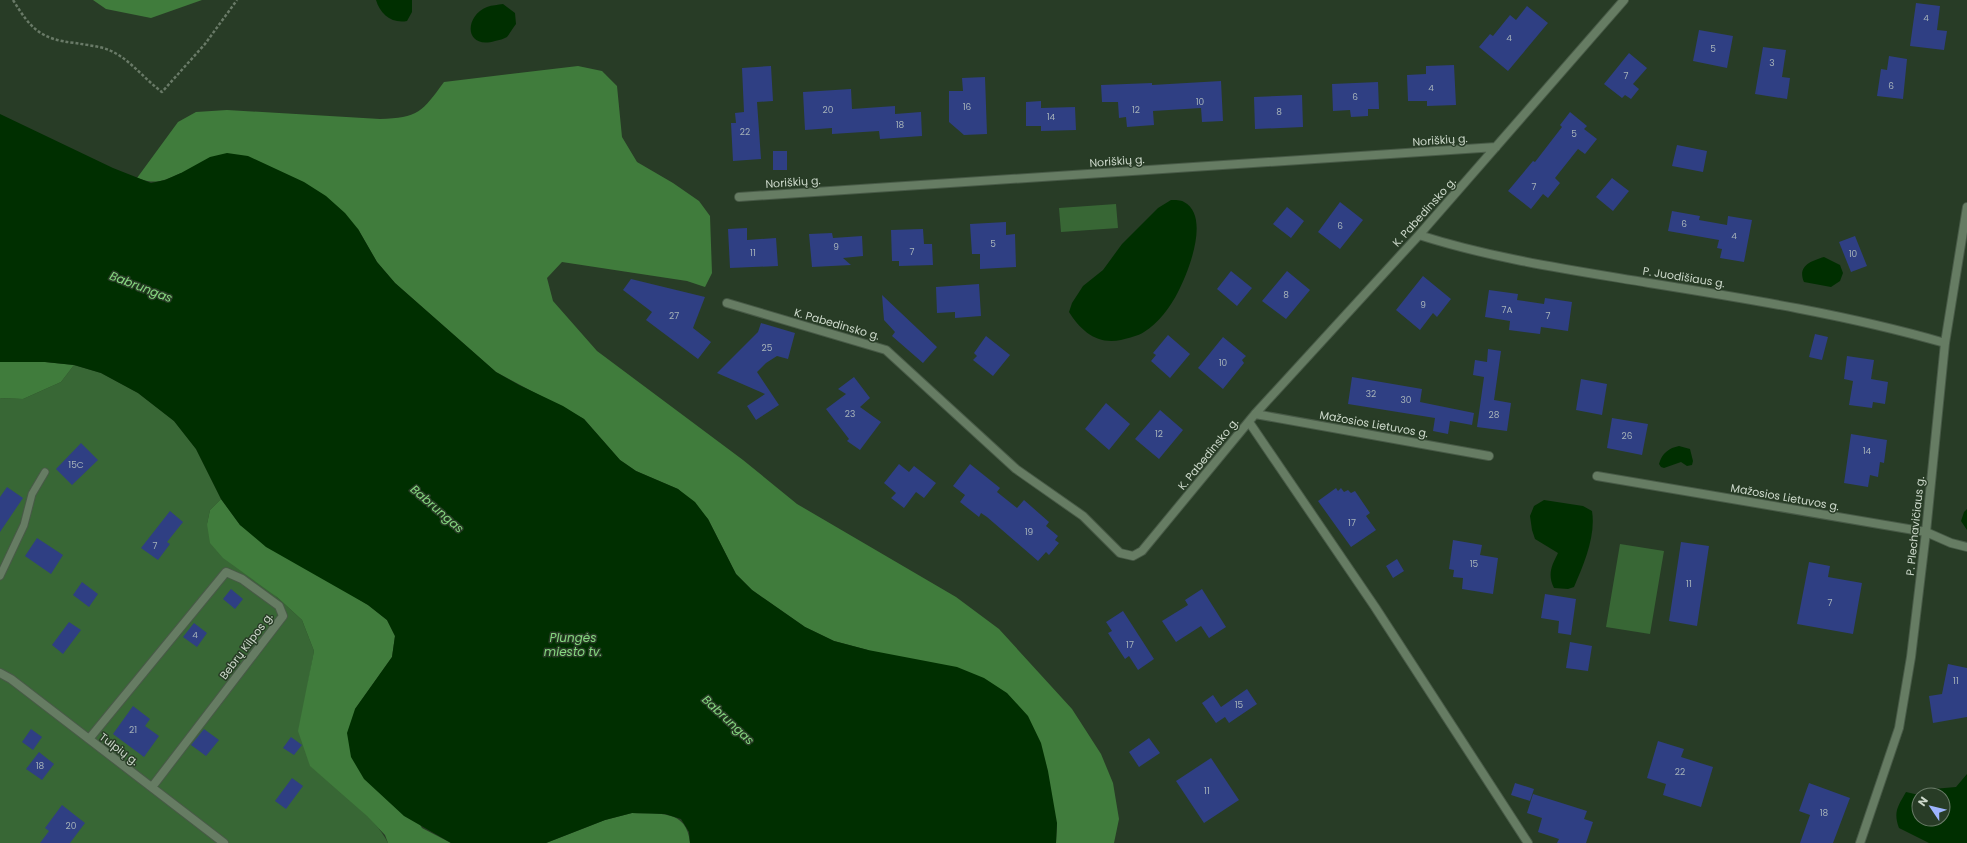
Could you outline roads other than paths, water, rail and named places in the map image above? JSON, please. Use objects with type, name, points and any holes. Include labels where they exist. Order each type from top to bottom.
[{"type":"street","name":"K. Pabedinsko g.","points":[[727,304],[886,350],[1016,470],[1083,516],[1120,552],[1133,556],[1142,551],[1255,414],[1419,235],[1624,0]]},
{"type":"street","name":"Noriškių g.","points":[[739,197],[1496,147]]},
{"type":"street","name":"P. Plechavičiaus g.","points":[[1860,843],[1899,728],[1910,657],[1926,532],[1945,343],[1967,207]]},
{"type":"street","name":"P. Juodišiaus g.","points":[[1419,235],[1486,254],[1530,264],[1753,299],[1898,330],[1945,343]]},
{"type":"street","name":"Mažosios Lietuvos g.","points":[[1255,414],[1489,456]]},
{"type":"street","points":[[1249,422],[1375,607],[1528,843]]},
{"type":"street","name":"Mažosios Lietuvos g.","points":[[1597,476],[1926,532],[1951,543],[1967,547]]},
{"type":"street","name":"Bebrų Kilpos g.","points":[[89,739],[226,572],[242,579],[279,606],[283,616],[152,787]]},
{"type":"street","name":"Tulpių g.","points":[[0,673],[11,679],[224,843]]},
{"type":"lane","points":[[0,576],[24,525],[32,494],[45,472]]},
{"type":"water","points":[[376,0],[412,0],[412,12],[407,21],[396,21],[387,17],[380,10]]},
{"type":"water","points":[[503,4],[515,13],[516,24],[507,37],[495,41],[477,41],[473,37],[471,31],[471,24],[474,17],[479,11],[487,7]]},
{"type":"water","name":"Plungės miesto tv.","points":[[0,114],[113,168],[151,183],[165,180],[181,173],[210,157],[227,153],[248,156],[304,182],[326,196],[345,213],[358,229],[377,262],[395,283],[496,372],[563,406],[584,419],[620,460],[636,471],[678,489],[695,502],[708,519],[736,574],[752,590],[805,627],[834,641],[868,650],[957,667],[984,678],[1007,693],[1028,716],[1041,743],[1048,771],[1057,823],[1056,843],[690,843],[689,832],[681,819],[665,814],[632,813],[605,820],[546,843],[451,843],[404,816],[364,779],[351,757],[347,733],[355,709],[392,657],[395,636],[387,620],[368,605],[266,547],[240,525],[221,499],[196,449],[174,421],[138,393],[101,373],[74,365],[45,362],[0,362]]},
{"type":"water","points":[[1171,200],[1183,201],[1192,209],[1196,219],[1197,232],[1195,245],[1187,272],[1168,309],[1149,329],[1139,335],[1112,341],[1090,335],[1084,331],[1069,312],[1072,303],[1083,286],[1103,270],[1122,244],[1158,208]]},
{"type":"water","points":[[1824,257],[1840,265],[1843,273],[1840,281],[1831,287],[1804,282],[1802,272],[1806,265],[1814,260]]},
{"type":"water","points":[[1679,446],[1690,449],[1693,461],[1692,465],[1687,466],[1681,462],[1664,468],[1661,467],[1659,464],[1664,454],[1672,448]]},
{"type":"water","points":[[1544,500],[1583,506],[1592,511],[1593,520],[1591,540],[1588,550],[1574,587],[1568,589],[1554,588],[1551,578],[1551,570],[1558,553],[1535,539],[1532,530],[1530,516],[1534,506]]},
{"type":"water","points":[[1967,509],[1967,530],[1961,521],[1964,512]]},
{"type":"water","points":[[1967,774],[1967,843],[1929,843],[1899,828],[1896,813],[1906,792],[1911,793],[1911,827],[1951,827],[1951,787],[1956,787]]},
{"type":"water label","name":"Babrungas","points":[[141,287]]},
{"type":"water label","name":"Babrungas","points":[[437,509]]},
{"type":"water label","name":"Babrungas","points":[[728,720]]}]
